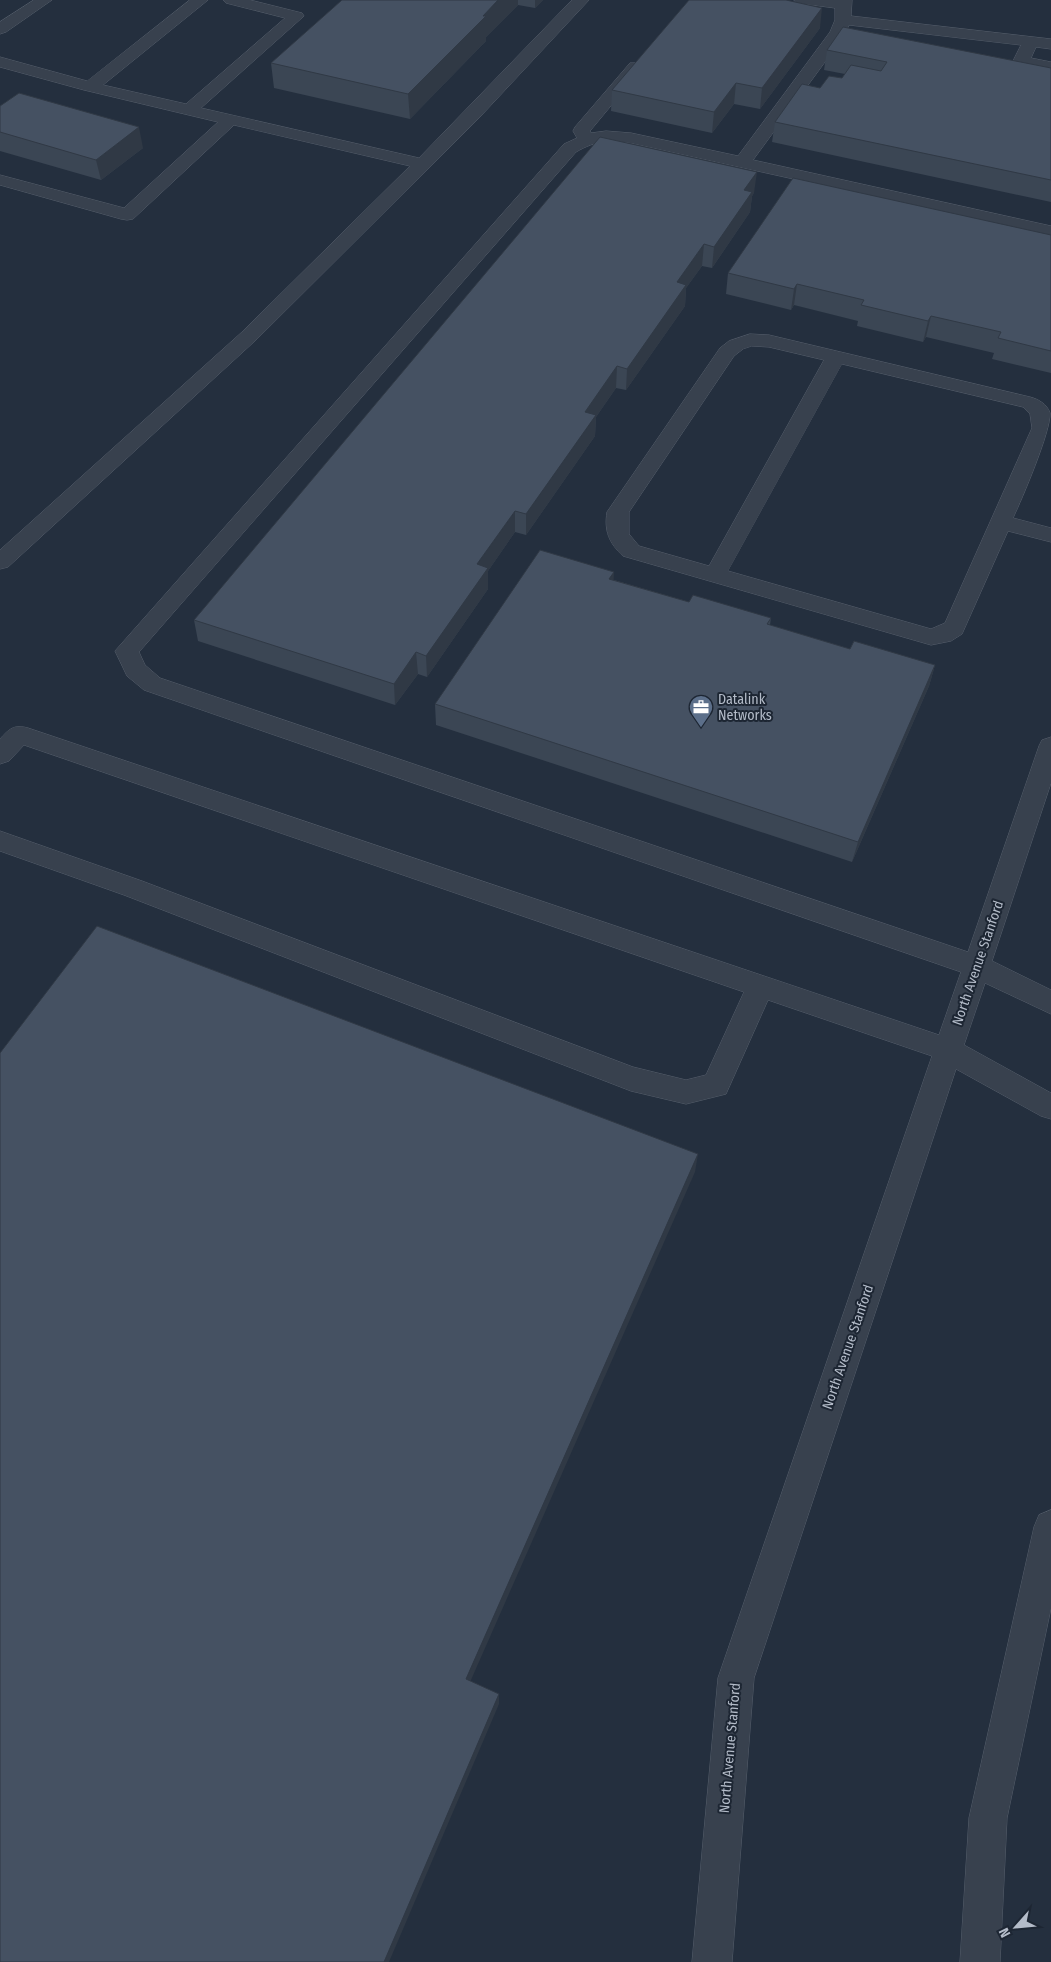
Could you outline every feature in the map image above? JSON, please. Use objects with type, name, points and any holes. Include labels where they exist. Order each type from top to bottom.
[{"type":"street","points":[[0,29],[44,0]]},
{"type":"street","points":[[90,87],[200,0]]},
{"type":"street","points":[[189,110],[296,16],[232,0]]},
{"type":"street","points":[[0,562],[249,336],[473,114],[581,0]]},
{"type":"street","points":[[802,0],[1030,42],[1051,44]]},
{"type":"street","points":[[742,163],[838,33],[843,8]]},
{"type":"street","points":[[1030,42],[1021,61],[1051,67]]},
{"type":"street","points":[[586,139],[581,131],[648,51]]},
{"type":"street","points":[[0,62],[90,87],[423,164]]},
{"type":"street","points":[[0,180],[127,215],[230,120]]},
{"type":"street","points":[[1051,231],[631,138],[604,134],[586,139],[570,148],[128,651],[135,670],[152,684],[977,966],[1051,1003]]},
{"type":"street","points":[[750,340],[769,341],[836,357],[1030,404],[1040,410],[1043,417],[1042,428],[954,628],[942,635],[931,636],[631,551],[619,540],[616,524],[618,512],[727,352],[736,345],[750,340]]},
{"type":"street","points":[[715,575],[836,357]]},
{"type":"street","points":[[1001,522],[1051,535]]},
{"type":"street","points":[[0,755],[19,734],[948,1050],[1051,1107]]},
{"type":"street","name":"North Avenue Stanford","points":[[712,1962],[736,1678],[1051,746]]},
{"type":"street","points":[[0,841],[133,888],[631,1079],[686,1092],[716,1085],[761,986]]},
{"type":"street","points":[[980,1962],[988,1818],[1051,1527]]},
{"type":"building","points":[[342,0],[498,0],[483,16],[486,16],[408,94],[271,63]]},
{"type":"building","points":[[689,0],[786,0],[822,8],[762,88],[736,83],[714,112],[612,90]]},
{"type":"building","points":[[843,27],[1051,68],[1051,180],[775,122],[802,84],[820,88],[829,76],[842,78],[851,65],[881,71],[887,62],[827,50]]},
{"type":"building","points":[[19,93],[139,127],[96,160],[0,132],[0,106]]},
{"type":"building","points":[[600,137],[757,172],[744,190],[752,192],[714,247],[704,244],[677,282],[686,285],[627,369],[617,366],[585,412],[596,415],[526,514],[515,511],[477,564],[488,568],[426,656],[416,652],[394,684],[194,620]]},
{"type":"building","points":[[793,178],[1051,235],[1051,351],[998,338],[1001,332],[931,316],[928,321],[861,305],[864,300],[797,284],[794,289],[728,273]]},
{"type":"building","points":[[540,550],[614,572],[609,579],[689,602],[693,595],[771,618],[767,624],[850,649],[854,641],[935,665],[858,842],[435,704]]},
{"type":"building","points":[[97,926],[698,1154],[466,1679],[499,1694],[384,1962],[0,1962],[0,1053]]},
{"type":"place","name":"Datalink Networks","points":[[701,728]]}]
